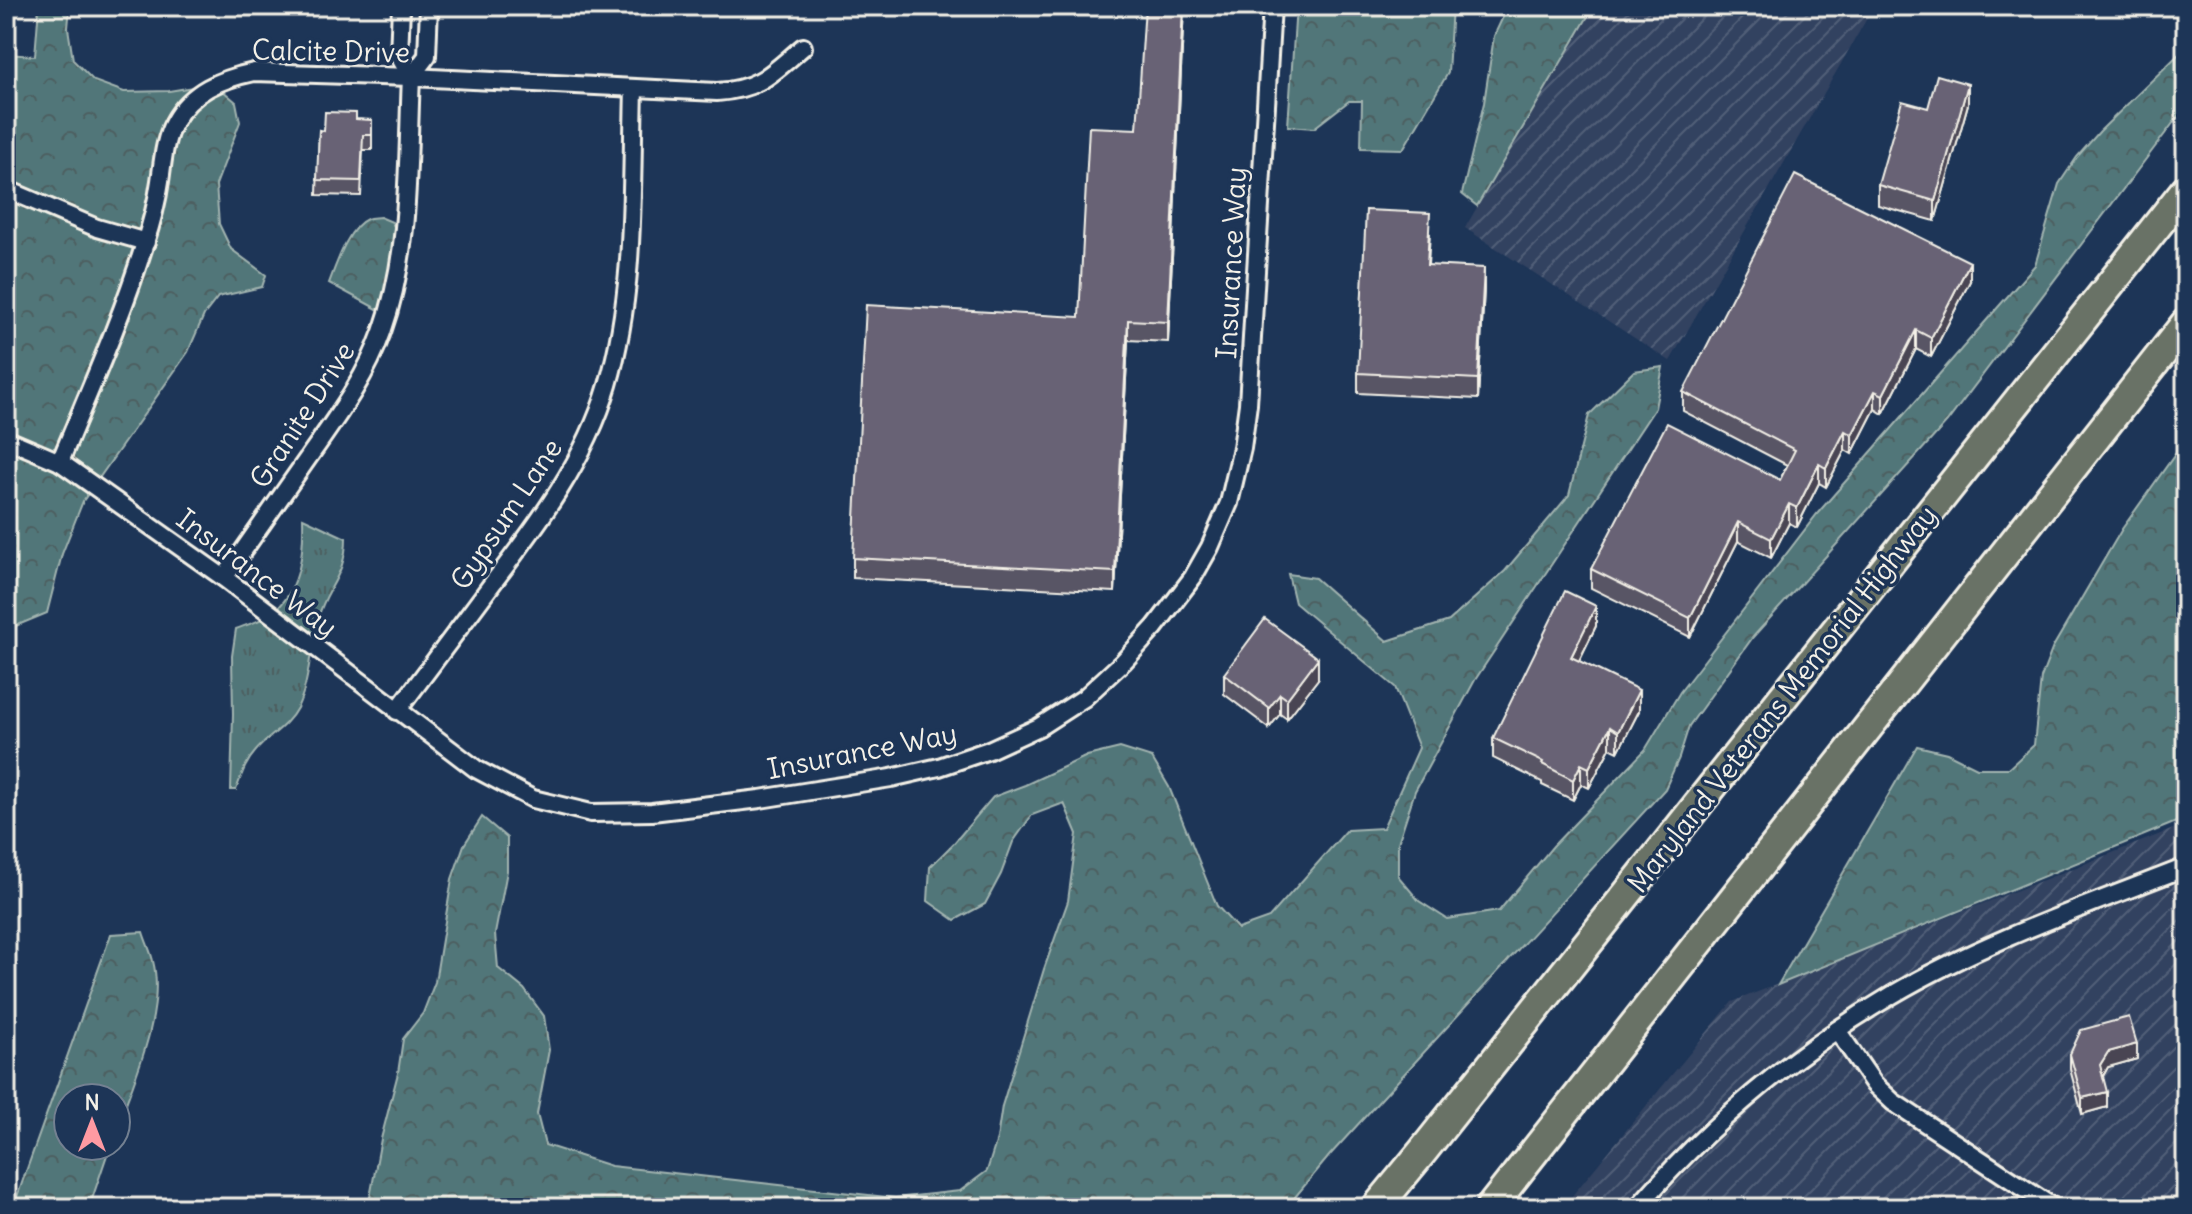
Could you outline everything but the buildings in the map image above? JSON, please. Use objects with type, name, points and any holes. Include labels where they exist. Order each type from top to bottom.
[{"type":"highway","name":"Maryland Veterans Memorial Highway","points":[[1376,1208],[2186,189]]},
{"type":"highway","points":[[1490,1208],[2186,323]]},
{"type":"street","name":"Granite Drive","points":[[224,578],[351,397],[373,356],[382,331],[404,232],[411,77],[399,56],[401,6]]},
{"type":"street","name":"Granite Drive","points":[[411,77],[427,56],[429,6]]},
{"type":"street","name":"Insurance Way","points":[[6,439],[60,462],[224,578],[476,769],[533,799],[591,813],[652,812],[891,778],[939,767],[989,750],[1039,727],[1084,698],[1123,662],[1182,592],[1210,547],[1229,503],[1242,448],[1248,404],[1272,6]]},
{"type":"street","name":"Calcite Drive","points":[[60,462],[128,297],[146,242],[164,153],[174,122],[190,102],[210,85],[254,72],[717,92],[764,81],[803,47]]},
{"type":"street","name":"Gypsum Lane","points":[[397,711],[548,508],[581,452],[595,419],[621,333],[629,279],[634,89]]},
{"type":"street","points":[[6,189],[97,228],[146,242]]},
{"type":"street","points":[[1637,1208],[1669,1170],[1778,1072],[1893,994],[2044,923],[2186,867]]},
{"type":"street","points":[[1837,1030],[1874,1084],[1893,1102],[2054,1208]]},
{"type":"shaded area","points":[[1594,6],[1874,6],[1670,361],[1465,228]]},
{"type":"shaded area","points":[[2186,824],[2186,1208],[1562,1208],[1732,1002]]},
{"type":"green space","points":[[39,6],[70,6],[68,28],[73,60],[94,81],[124,92],[169,91],[199,86],[222,90],[236,102],[240,122],[216,185],[219,224],[231,249],[266,275],[262,287],[218,297],[204,315],[188,352],[83,501],[62,554],[47,613],[6,630],[6,54],[35,56]]},
{"type":"green space","points":[[1296,6],[1452,6],[1448,73],[1403,149],[1361,148],[1362,101],[1349,101],[1314,128],[1288,126]]},
{"type":"green space","points":[[1508,6],[1594,6],[1477,206],[1462,194],[1484,103],[1494,36]]},
{"type":"green space","points":[[2186,47],[2186,106],[1947,422],[1753,637],[1689,726],[1665,789],[1330,1155],[1286,1208],[368,1208],[403,1039],[423,1013],[435,982],[452,879],[464,845],[482,817],[507,838],[507,871],[495,934],[498,968],[524,989],[544,1016],[549,1050],[537,1114],[545,1145],[611,1166],[895,1198],[960,1191],[987,1171],[997,1139],[1002,1106],[1068,901],[1077,834],[1064,803],[1032,815],[1013,842],[985,904],[955,920],[928,901],[930,867],[993,797],[1087,756],[1120,748],[1152,758],[1169,787],[1217,906],[1238,929],[1269,918],[1347,830],[1383,828],[1419,748],[1395,687],[1295,603],[1288,574],[1315,578],[1387,641],[1449,621],[1505,571],[1569,495],[1589,415],[1634,371],[1663,367],[1655,408],[1475,680],[1415,791],[1398,843],[1398,876],[1419,901],[1447,919],[1499,911],[1553,846],[1645,750],[1680,692],[1817,514],[2035,265],[2059,184],[2077,157]]},
{"type":"green space","points":[[380,217],[392,222],[397,233],[396,253],[379,310],[329,283],[354,230],[367,219]]},
{"type":"green space","points":[[2186,439],[2186,818],[1778,985],[1917,746],[1947,753],[1977,768],[2009,768],[2034,745],[2041,678],[2053,647],[2122,529]]},
{"type":"green space","points":[[303,518],[346,538],[343,562],[318,618],[305,686],[297,708],[288,721],[260,746],[244,770],[236,790],[231,790],[232,656],[236,629],[273,613],[285,600],[296,578],[302,554]]},
{"type":"green space","points":[[143,932],[153,961],[155,1002],[139,1069],[132,1088],[132,1082],[58,1082],[111,934]]},
{"type":"green space","points":[[52,1099],[52,1162],[105,1162],[89,1208],[13,1208]]}]
